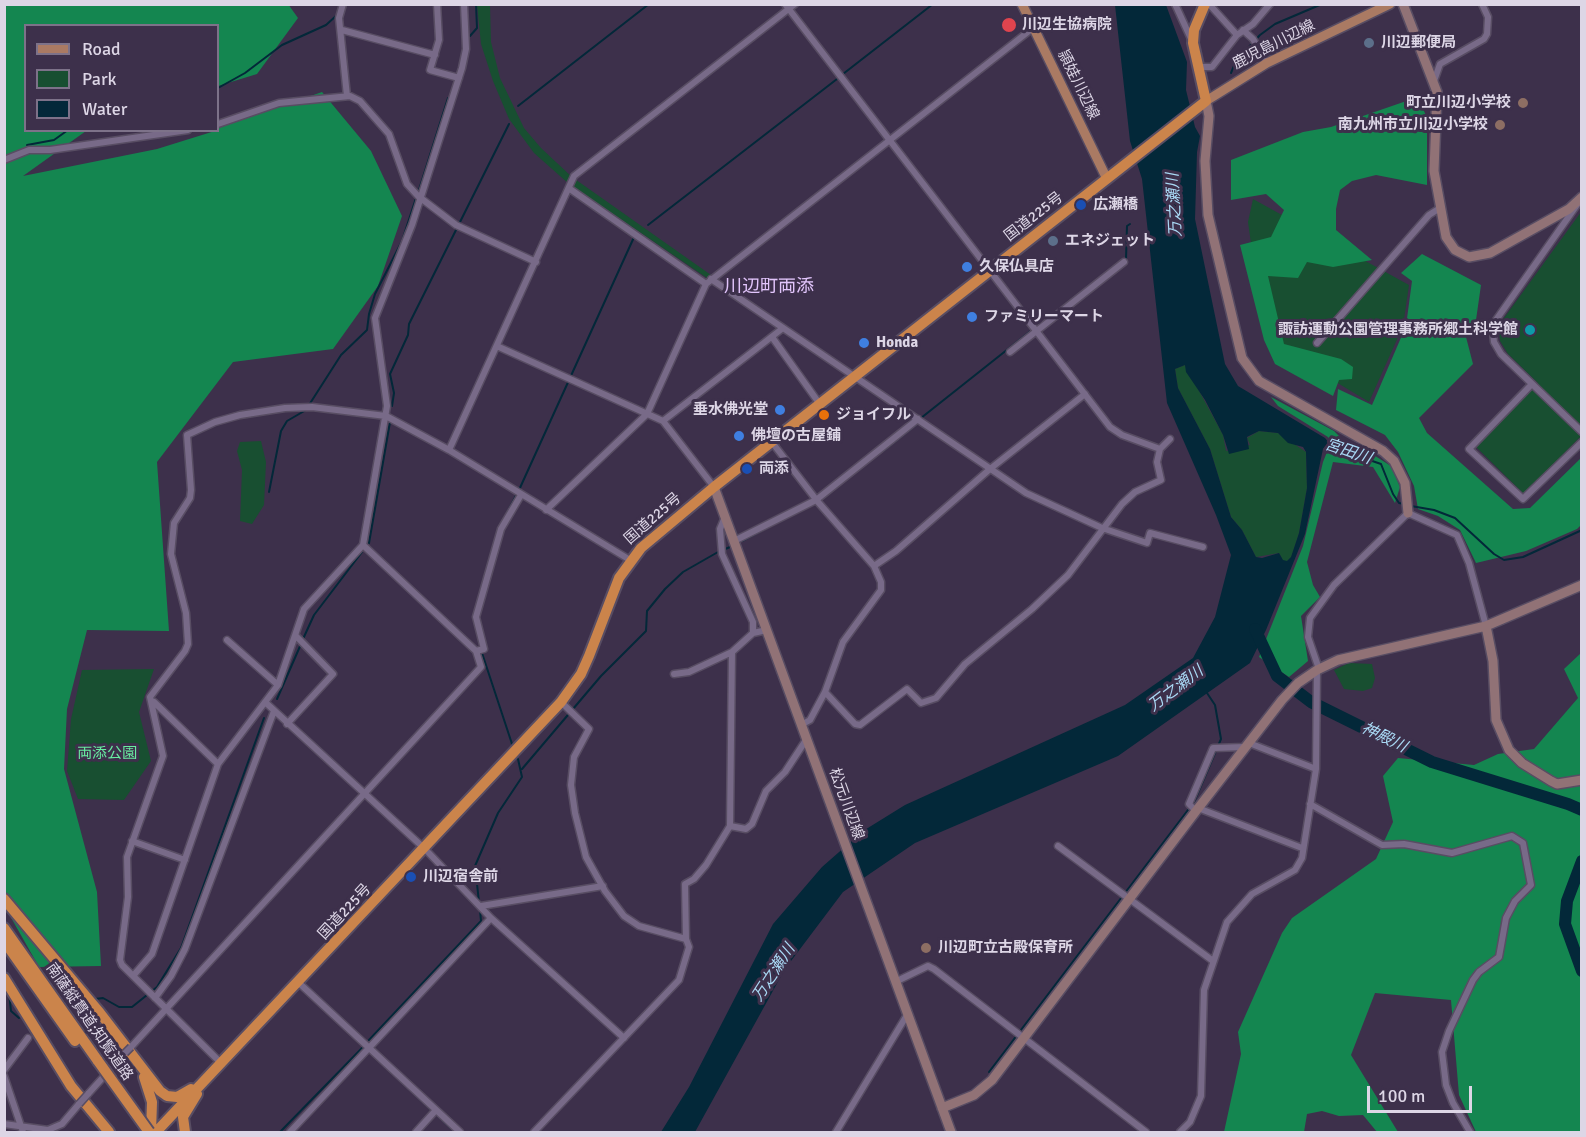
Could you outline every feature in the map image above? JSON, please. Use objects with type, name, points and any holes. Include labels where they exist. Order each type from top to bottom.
[{"type":"highway","points":[[1206,101],[1193,43],[1194,30],[1207,4]]},
{"type":"highway","name":"国道225号","points":[[156,1132],[220,1062],[299,983],[561,702],[581,674],[619,578],[630,560],[771,441],[1206,101]]},
{"type":"highway","points":[[4,899],[167,1096],[185,1094],[212,1071]]},
{"type":"highway","name":"南薩縦貫道;知覧道路","points":[[4,928],[141,1132]]},
{"type":"highway","name":"南薩縦貫道;知覧道路","points":[[4,941],[150,1132]]},
{"type":"highway","points":[[4,978],[70,1086],[107,1130],[116,1132]]},
{"type":"highway","points":[[136,1060],[148,1085],[152,1102],[150,1132]]},
{"type":"highway","points":[[185,1132],[183,1117],[212,1071]]},
{"type":"main road","name":"頴娃川辺線","points":[[1022,4],[1107,179]]},
{"type":"main road","name":"鹿児島川辺線","points":[[1206,101],[1267,63],[1377,7],[1390,4]]},
{"type":"street","points":[[343,4],[339,18],[347,96]]},
{"type":"street","points":[[436,4],[439,40],[430,70],[459,78]]},
{"type":"street","points":[[133,976],[152,954],[218,764],[278,685],[299,640],[304,609],[363,545],[386,416],[375,318],[459,78],[466,50],[464,4]]},
{"type":"street","points":[[449,450],[499,346],[574,176],[786,7],[795,4]]},
{"type":"street","points":[[1176,4],[1193,43]]},
{"type":"street","points":[[1207,4],[1240,33],[1254,41],[1267,63]]},
{"type":"street","points":[[1198,67],[1212,67],[1240,33],[1253,24],[1270,4]]},
{"type":"street","points":[[1403,4],[1434,81],[1438,99],[1434,171],[1446,237],[1450,245],[1462,255],[1477,257],[1524,236],[1569,209],[1581,198]]},
{"type":"street","points":[[1434,81],[1440,64],[1484,39],[1488,34],[1488,17],[1482,4]]},
{"type":"street","points":[[786,7],[1110,427],[1122,435],[1160,449]]},
{"type":"street","points":[[546,510],[647,414],[708,281],[1033,28]]},
{"type":"street","points":[[342,30],[435,55]]},
{"type":"street","points":[[219,124],[279,103],[347,96],[360,101],[389,134],[407,184],[418,196],[458,226],[536,262]]},
{"type":"street","points":[[1180,1132],[1190,1122],[1201,1096],[1204,990],[1227,922],[1252,894],[1295,870],[1302,858],[1316,769],[1318,669],[1308,637],[1310,618],[1334,585],[1408,511],[1402,473],[1394,461],[1383,451],[1260,381],[1242,358],[1208,214],[1205,161],[1209,116],[1206,101]]},
{"type":"street","points":[[4,160],[29,150],[50,150],[174,132]]},
{"type":"street","points":[[570,189],[783,328],[1026,493],[1102,528],[1147,543],[1150,533],[1203,547]]},
{"type":"street","points":[[1581,198],[1575,211],[1501,313],[1494,328],[1494,342],[1497,349],[1581,432]]},
{"type":"street","points":[[1317,344],[1429,215],[1440,208]]},
{"type":"street","points":[[1010,352],[1035,329],[1125,262]]},
{"type":"street","points":[[663,421],[783,328]]},
{"type":"street","points":[[772,338],[819,404]]},
{"type":"street","points":[[499,346],[663,421],[714,487]]},
{"type":"street","points":[[1532,384],[1469,449],[1523,500],[1581,442]]},
{"type":"street","points":[[874,566],[896,551],[990,469],[1084,394]]},
{"type":"street","points":[[218,764],[150,697],[188,644],[186,613],[171,554],[174,523],[190,498],[187,435],[214,422],[240,415],[309,407],[386,416],[449,450],[630,560]]},
{"type":"street","points":[[734,541],[817,501],[918,419]]},
{"type":"street","points":[[825,692],[855,724],[860,725],[907,689],[921,703],[931,702],[965,664],[1055,588],[1102,528],[1135,492],[1161,480],[1157,462],[1160,449],[1170,439]]},
{"type":"street","points":[[771,441],[817,501],[874,566],[881,582],[880,590],[843,642],[825,692],[810,720],[801,725]]},
{"type":"street","name":"松元川辺線","points":[[714,487],[951,1132]]},
{"type":"street","points":[[4,1124],[23,1130],[48,1130],[62,1124],[362,793],[481,667],[476,617],[504,522],[519,494]]},
{"type":"street","points":[[1408,511],[1457,535],[1469,563],[1486,626],[1492,661],[1496,720],[1509,750],[1522,763],[1557,784],[1581,780]]},
{"type":"street","points":[[725,517],[720,528],[722,554],[753,622],[753,633]]},
{"type":"street","points":[[363,545],[479,650]]},
{"type":"street","points":[[942,1108],[981,1090],[1019,1036],[1194,808],[1282,700],[1298,684],[1318,669],[1358,654],[1409,645],[1486,626],[1581,585]]},
{"type":"street","points":[[674,674],[689,672],[732,652],[753,633],[767,630]]},
{"type":"street","points":[[227,640],[278,685]]},
{"type":"street","points":[[287,724],[333,674],[299,640]]},
{"type":"street","points":[[534,1132],[679,980],[689,947],[686,939],[685,884],[702,871],[730,826],[732,652]]},
{"type":"street","points":[[153,702],[163,756],[153,792],[132,840],[126,864],[128,897],[120,960],[133,976],[220,1062]]},
{"type":"street","points":[[265,702],[425,849],[491,918],[624,1038]]},
{"type":"street","points":[[561,702],[589,729],[574,757],[571,785],[583,848],[603,886],[616,908],[639,926],[686,939]]},
{"type":"street","points":[[152,995],[171,976],[185,949],[274,711]]},
{"type":"street","points":[[730,826],[746,828],[752,824],[766,791],[785,772],[806,740]]},
{"type":"street","points":[[1194,808],[1213,748],[1247,745],[1316,769]]},
{"type":"street","points":[[1310,804],[1382,845],[1404,844],[1452,853],[1512,836],[1523,843],[1532,885],[1515,901],[1506,918],[1499,957],[1479,972],[1473,980],[1449,1031],[1442,1052],[1446,1085],[1453,1103],[1470,1132]]},
{"type":"street","points":[[1194,808],[1302,848]]},
{"type":"street","points":[[132,840],[185,861]]},
{"type":"street","points":[[1059,846],[1213,962]]},
{"type":"street","points":[[479,904],[603,886]]},
{"type":"street","points":[[290,1132],[491,918]]},
{"type":"street","points":[[895,982],[928,966],[1146,1132]]},
{"type":"street","points":[[299,983],[460,1132]]},
{"type":"street","points":[[836,1132],[907,1015]]},
{"type":"street","points":[[4,1070],[28,1038]]},
{"type":"street","points":[[4,1076],[23,1130]]},
{"type":"street","points":[[416,1132],[435,1111]]},
{"type":"green space","points":[[288,4],[298,18],[257,74],[219,86],[219,24],[24,24],[24,132],[85,132],[23,176],[157,149],[212,132],[219,132],[219,128],[322,92],[371,151],[402,216],[378,286],[333,349],[233,362],[157,462],[169,631],[87,630],[67,709],[64,769],[97,892],[101,966],[39,967],[5,907],[4,5]]},
{"type":"green space","points":[[477,5],[490,5],[491,42],[500,78],[524,128],[541,148],[572,177],[711,275],[707,278],[569,184],[534,153],[509,119],[493,81],[481,44]]},
{"type":"green space","points":[[1418,97],[1427,118],[1427,185],[1376,175],[1352,181],[1340,190],[1336,209],[1336,230],[1372,260],[1333,267],[1307,262],[1298,278],[1268,276],[1284,344],[1341,359],[1353,367],[1352,379],[1339,380],[1333,396],[1275,364],[1264,340],[1240,245],[1271,237],[1284,210],[1266,194],[1231,200],[1231,160],[1303,132],[1331,127]]},
{"type":"green space","points":[[1253,199],[1409,285],[1403,326],[1369,402],[1273,344],[1256,279],[1248,222]]},
{"type":"green space","points":[[1581,212],[1580,437],[1524,494],[1475,446],[1538,383],[1508,354],[1500,341],[1499,330],[1504,318]]},
{"type":"green space","points":[[1422,254],[1481,285],[1474,334],[1466,337],[1473,364],[1419,418],[1427,433],[1513,509],[1530,508],[1581,458],[1581,525],[1577,529],[1526,551],[1476,563],[1460,530],[1438,516],[1418,509],[1414,486],[1398,452],[1385,435],[1336,410],[1338,389],[1372,405],[1406,326],[1412,281],[1401,273]]},
{"type":"green space","points":[[1185,365],[1223,435],[1226,451],[1250,445],[1247,438],[1259,431],[1278,433],[1306,452],[1307,488],[1299,533],[1291,558],[1287,561],[1283,561],[1279,553],[1256,557],[1242,530],[1231,517],[1210,449],[1178,388],[1175,369]]},
{"type":"green space","points":[[1271,397],[1334,431],[1349,446],[1372,454],[1391,466],[1400,487],[1395,503],[1373,467],[1333,462],[1307,562],[1313,585],[1320,597],[1301,616],[1308,661],[1289,677],[1259,657],[1303,546],[1323,462],[1331,442],[1328,437],[1278,406]]},
{"type":"green space","points":[[261,441],[266,462],[264,505],[252,524],[240,521],[242,470],[237,451],[240,442]]},
{"type":"green space","points":[[1581,653],[1581,1132],[1476,1132],[1459,1095],[1451,1000],[1375,993],[1351,1055],[1398,1132],[1377,1132],[1363,1115],[1339,1116],[1322,1111],[1307,1114],[1304,1132],[1224,1132],[1241,1054],[1238,1032],[1282,933],[1292,918],[1376,859],[1393,822],[1383,776],[1398,758],[1474,765],[1498,754],[1534,749],[1578,698],[1564,669]]},
{"type":"green space","points":[[1349,663],[1372,664],[1375,678],[1372,688],[1363,691],[1344,689],[1334,670]]},
{"type":"green space","name":"両添公園","points":[[154,669],[139,712],[151,761],[124,800],[78,799],[67,771],[71,719],[82,670]]},
{"type":"water","name":"万之瀬川","points":[[1115,5],[1166,5],[1187,62],[1186,90],[1195,127],[1200,136],[1197,152],[1195,219],[1225,364],[1238,386],[1325,438],[1329,443],[1323,449],[1305,534],[1266,630],[1250,663],[1118,756],[915,843],[843,892],[785,969],[695,1132],[661,1132],[689,1087],[773,924],[822,867],[863,831],[905,805],[1125,705],[1193,658],[1215,617],[1231,555],[1167,403],[1142,179],[1130,141]],"holes":[[[1185,365],[1186,372],[1205,400],[1223,435],[1229,454],[1249,449],[1247,437],[1259,431],[1278,433],[1288,443],[1303,447],[1306,452],[1307,488],[1299,533],[1291,557],[1287,561],[1283,560],[1279,553],[1262,558],[1256,557],[1242,530],[1231,517],[1210,449],[1178,388],[1175,369]]]},
{"type":"waterway","points":[[470,36],[477,28],[476,4]]},
{"type":"waterway","points":[[518,106],[649,4]]},
{"type":"waterway","points":[[843,74],[933,4]]},
{"type":"waterway","points":[[1231,73],[1236,61],[1260,35],[1275,24],[1322,4]]},
{"type":"waterway","points":[[219,87],[245,73],[282,45],[326,25],[337,15]]},
{"type":"waterway","points":[[648,225],[837,79]]},
{"type":"waterway","points":[[418,193],[448,98]]},
{"type":"waterway","points":[[392,406],[394,393],[390,374],[408,335],[409,324],[509,124]]},
{"type":"waterway","points":[[27,145],[54,140],[65,132]]},
{"type":"waterway","points":[[309,405],[341,355],[367,330],[375,294],[402,241],[416,198]]},
{"type":"waterway","points":[[1123,261],[1126,259],[1127,226],[1130,224]]},
{"type":"waterway","points":[[500,526],[519,490],[635,235]]},
{"type":"waterway","points":[[921,418],[1032,330]]},
{"type":"waterway","points":[[269,492],[281,431],[287,421],[306,410]]},
{"type":"waterway","points":[[369,543],[390,422]]},
{"type":"waterway","points":[[883,451],[917,424]]},
{"type":"waterway","name":"宮田川","points":[[1326,445],[1381,464],[1393,494],[1399,503],[1405,504]]},
{"type":"waterway","name":"宮田川","points":[[1411,506],[1434,510],[1455,518],[1494,554],[1504,560],[1523,557],[1582,530]]},
{"type":"waterway","points":[[742,541],[774,524]]},
{"type":"waterway","points":[[723,550],[730,547]]},
{"type":"waterway","points":[[303,639],[314,615],[362,552]]},
{"type":"waterway","points":[[522,769],[601,676],[646,631],[647,611],[665,589],[683,572],[718,552]]},
{"type":"waterway","name":"神殿川","points":[[1255,629],[1277,676],[1311,702],[1432,762],[1582,810]]},
{"type":"waterway","points":[[277,699],[301,644]]},
{"type":"waterway","points":[[481,650],[513,747]]},
{"type":"waterway","points":[[989,1072],[1194,802],[1221,739],[1215,705],[1207,693]]},
{"type":"waterway","points":[[95,999],[103,998],[119,1007],[132,1007],[157,987],[181,948],[264,718]]},
{"type":"waterway","points":[[479,902],[475,866],[498,813],[522,777],[518,759]]},
{"type":"waterway","name":"神殿川","points":[[1582,861],[1567,901],[1565,924],[1582,971]]},
{"type":"waterway","points":[[369,1040],[481,921],[480,910]]},
{"type":"waterway","points":[[9,993],[11,1011],[19,1018]]},
{"type":"waterway","points":[[280,1132],[364,1046]]},
{"type":"waterway","points":[[392,1073],[455,1132]]},
{"type":"place","name":"川辺生協病院","points":[[1009,25]]},
{"type":"place","name":"川辺郵便局","points":[[1369,43]]},
{"type":"place","name":"町立川辺小学校","points":[[1523,103]]},
{"type":"place","name":"南九州市立川辺小学校","points":[[1500,125]]},
{"type":"place","name":"広瀬橋","points":[[1081,205]]},
{"type":"place","name":"エネジェット","points":[[1053,241]]},
{"type":"place","name":"久保仏具店","points":[[967,267]]},
{"type":"place","name":"ファミリーマート","points":[[972,317]]},
{"type":"place","name":"諏訪運動公園管理事務所郷土科学館","points":[[1530,330]]},
{"type":"place","name":"Honda","points":[[864,343]]},
{"type":"place","name":"垂水佛光堂","points":[[780,410]]},
{"type":"place","name":"ジョイフル","points":[[824,415]]},
{"type":"place","name":"佛壇の古屋鋪","points":[[739,436]]},
{"type":"place","name":"両添","points":[[747,469]]},
{"type":"place","name":"川辺宿舎前","points":[[411,877]]},
{"type":"place","name":"川辺町立古殿保育所","points":[[926,948]]},
{"type":"district","name":"川辺町両添","points":[[769,287]]}]
